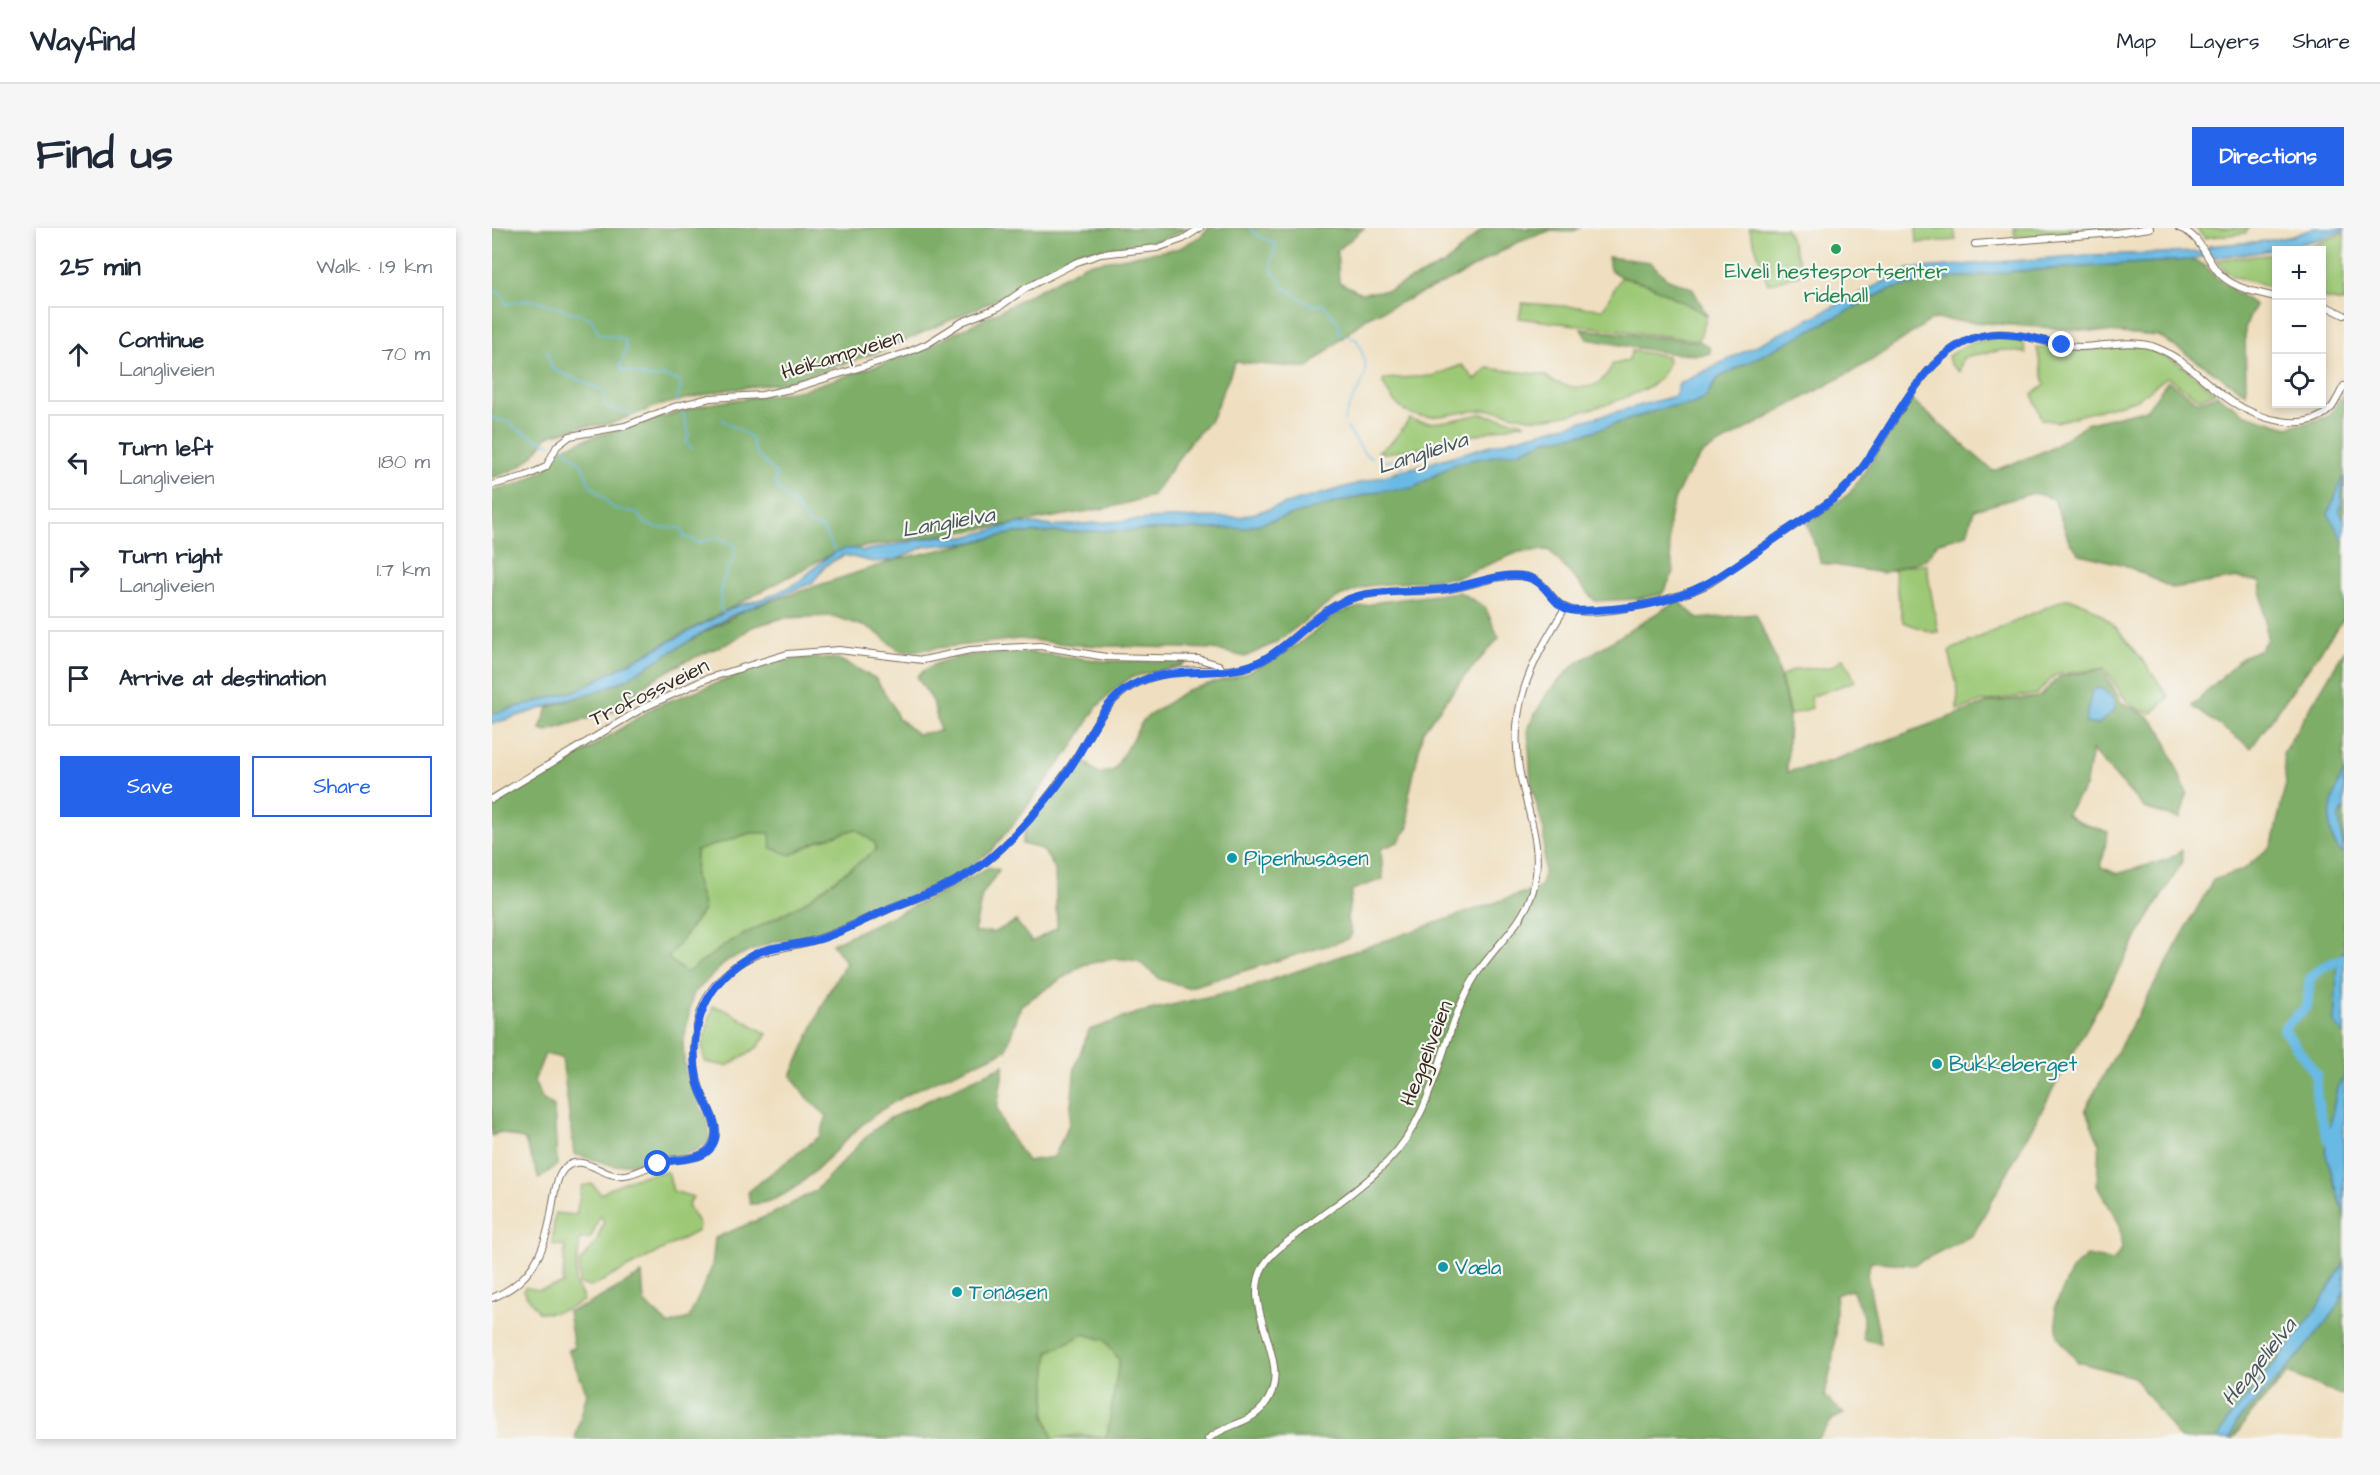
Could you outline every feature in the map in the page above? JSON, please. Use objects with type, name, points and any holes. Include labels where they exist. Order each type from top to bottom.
[{"type":"street","name":"Heikampveien","points":[[492,485],[526,476],[546,467],[557,446],[570,436],[631,424],[674,407],[710,398],[762,395],[795,388],[906,353],[927,344],[962,322],[999,307],[1026,288],[1077,262],[1101,254],[1157,248],[1183,239],[1200,228]]},
{"type":"street","points":[[1975,244],[2150,228]]},
{"type":"street","points":[[2179,228],[2191,234],[2214,267],[2229,281],[2272,295]]},
{"type":"street","points":[[2326,306],[2344,315]]},
{"type":"street","points":[[492,1298],[515,1285],[543,1251],[549,1235],[556,1186],[562,1171],[568,1165],[584,1163],[607,1173],[622,1176],[669,1160],[699,1156],[710,1149],[716,1127],[696,1077],[698,1024],[706,997],[728,973],[758,952],[818,940],[941,888],[974,871],[996,853],[1050,793],[1071,766],[1107,707],[1126,689],[1163,675],[1191,670],[1239,669],[1262,661],[1333,606],[1366,594],[1448,589],[1500,577],[1520,576],[1541,583],[1565,608],[1609,609],[1670,600],[1690,593],[1722,575],[1840,493],[1857,475],[1929,371],[1949,351],[1971,339],[1996,334],[2016,335],[2073,346],[2125,343],[2150,346],[2175,357],[2237,405],[2264,417],[2286,422],[2306,421],[2323,414],[2334,405],[2344,386]]},
{"type":"street","name":"Heggeliveien","points":[[1208,1439],[1223,1428],[1255,1414],[1263,1407],[1271,1392],[1274,1365],[1257,1296],[1263,1266],[1284,1244],[1380,1169],[1407,1138],[1426,1106],[1468,989],[1482,965],[1521,917],[1530,900],[1535,882],[1538,852],[1517,759],[1519,706],[1535,658],[1565,608]]},
{"type":"street","name":"Trofossveien","points":[[492,799],[643,708],[706,679],[787,654],[830,650],[923,660],[970,650],[1043,646],[1106,657],[1199,659],[1218,665],[1223,670]]},
{"type":"green space","points":[[492,228],[1189,228],[1161,240],[1080,252],[991,302],[879,352],[787,382],[719,391],[657,406],[610,424],[579,427],[548,436],[524,463],[492,478]]},
{"type":"green space","points":[[1208,228],[1364,228],[1337,251],[1339,282],[1361,293],[1389,290],[1445,264],[1484,228],[1581,228],[1570,232],[1549,231],[1516,243],[1455,278],[1366,318],[1307,368],[1235,362],[1211,420],[1190,442],[1152,496],[1112,507],[837,551],[578,690],[492,714],[492,490],[522,483],[545,469],[556,451],[589,438],[708,404],[802,390],[910,355],[996,313],[1086,264],[1180,248],[1201,236]]},
{"type":"green space","points":[[1749,228],[1786,228],[1804,273],[1768,284]]},
{"type":"green space","points":[[1916,228],[1954,228],[1956,240],[1917,243]]},
{"type":"green space","points":[[2014,228],[2128,228],[2015,237]]},
{"type":"green space","points":[[2196,228],[2249,228],[2245,233],[2204,238]]},
{"type":"green space","points":[[2344,233],[2344,302],[2326,299],[2326,246],[2310,246]]},
{"type":"green space","points":[[2272,254],[2272,288],[2230,275],[2216,260]]},
{"type":"green space","points":[[1608,257],[1650,262],[1666,278],[1692,288],[1707,315],[1648,284],[1621,277],[1610,270]]},
{"type":"green space","points":[[2190,260],[2204,265],[2218,279],[2255,305],[2245,328],[2246,393],[2159,336],[1933,319],[1869,362],[1703,453],[1676,495],[1669,523],[1670,554],[1674,572],[1662,594],[1638,599],[1595,601],[1549,550],[1519,552],[1458,577],[1368,586],[1336,598],[1275,643],[1245,657],[1214,649],[1076,645],[1020,639],[901,652],[872,629],[833,616],[783,618],[752,627],[731,642],[684,662],[650,681],[619,709],[547,731],[540,729],[548,708],[625,680],[649,663],[747,609],[895,560],[1014,533],[1244,528],[1379,491],[1413,488],[1456,463],[1521,451],[1546,440],[1588,433],[1667,407],[1691,405],[1704,399],[1718,378],[1888,290],[1929,281],[2017,271]]},
{"type":"green space","points":[[1621,277],[1648,284],[1707,315],[1699,340],[1519,318],[1522,303],[1603,309]]},
{"type":"green space","points":[[1581,329],[1701,342],[1710,348],[1710,353],[1700,355],[1669,353],[1587,339]]},
{"type":"green space","points":[[1996,338],[2023,342],[2026,353],[2004,350],[1968,356],[1963,358],[1959,372],[1950,364],[1948,356],[1960,349]]},
{"type":"green space","points":[[2053,346],[2083,350],[2138,346],[2157,352],[2178,363],[2215,392],[2199,399],[2167,377],[2138,399],[2057,422],[2042,419],[2032,394],[2045,385],[2037,348]]},
{"type":"green space","points":[[1632,351],[1667,356],[1668,363],[1659,379],[1635,394],[1617,401],[1559,416],[1530,418],[1490,410],[1429,417],[1416,415],[1404,410],[1393,400],[1383,383],[1384,379],[1432,376],[1462,365],[1475,380],[1487,368],[1545,375],[1557,383],[1573,387],[1589,386],[1602,380],[1613,364],[1628,361]]},
{"type":"green space","points":[[2168,381],[2198,402],[2217,395],[2245,414],[2288,427],[2328,417],[2344,393],[2344,618],[2251,748],[2192,706],[2244,656],[2260,650],[2267,639],[2260,582],[2238,578],[2172,588],[2125,565],[2080,554],[2069,541],[2054,499],[2034,493],[1974,510],[1967,534],[1937,543],[1926,559],[1883,573],[1821,563],[1807,523],[1850,493],[1912,400],[1993,471],[2050,449],[2086,424],[2147,409]]},
{"type":"green space","points":[[1481,414],[1525,423],[1457,439],[1448,445],[1383,453],[1378,451],[1391,443],[1410,419],[1427,423]]},
{"type":"green space","points":[[1926,564],[1938,632],[1934,633],[1903,622],[1894,571],[1897,567]]},
{"type":"green space","points":[[1459,592],[1485,607],[1499,638],[1463,678],[1423,731],[1408,800],[1409,827],[1398,842],[1381,849],[1383,879],[1352,890],[1347,920],[1352,933],[1349,939],[1187,988],[1160,979],[1138,961],[1114,958],[1083,965],[1021,1005],[1006,1050],[932,1082],[896,1101],[863,1124],[797,1186],[782,1196],[766,1202],[750,1204],[748,1191],[820,1136],[827,1116],[807,1098],[791,1076],[828,993],[846,963],[832,944],[943,892],[989,867],[999,870],[982,895],[974,933],[995,932],[1016,921],[1032,942],[1057,928],[1055,868],[1042,849],[1022,844],[1025,829],[1056,798],[1083,759],[1098,774],[1114,770],[1144,719],[1187,690],[1245,674],[1297,645],[1338,613],[1379,602]]},
{"type":"green space","points":[[2065,599],[2081,602],[2096,610],[2110,622],[2137,653],[2169,697],[2152,713],[2136,708],[2124,697],[2105,668],[2055,675],[2037,694],[1980,702],[1957,709],[1958,690],[1949,651]]},
{"type":"green space","points":[[1678,600],[1698,619],[1756,614],[1776,660],[1789,716],[1787,772],[1831,761],[1990,702],[2039,697],[2059,677],[2103,669],[2121,702],[2149,717],[2162,732],[2187,794],[2180,819],[2144,808],[2092,750],[2085,787],[2066,814],[2078,822],[2108,832],[2101,867],[2117,874],[2169,859],[2182,850],[2183,861],[2139,933],[1973,1235],[1913,1265],[1871,1261],[1867,1274],[1881,1344],[1863,1339],[1863,1316],[1852,1290],[1836,1294],[1834,1346],[1831,1371],[1824,1396],[1844,1414],[1833,1419],[1817,1439],[1061,1439],[1078,1435],[1107,1437],[1119,1360],[1105,1340],[1084,1334],[1048,1352],[1045,1415],[1053,1439],[575,1439],[587,1393],[568,1350],[574,1348],[568,1311],[587,1305],[642,1274],[644,1302],[668,1325],[689,1318],[712,1267],[715,1238],[774,1213],[815,1191],[868,1135],[888,1119],[1004,1065],[997,1108],[1005,1128],[1027,1161],[1054,1157],[1069,1124],[1075,1067],[1089,1030],[1137,1013],[1254,986],[1540,887],[1544,874],[1544,831],[1531,784],[1528,727],[1548,692],[1574,665]]},
{"type":"green space","points":[[2344,651],[2344,1393],[2341,1395],[2288,1373],[2249,1416],[2233,1439],[2180,1439],[2134,1377],[2078,1362],[2058,1337],[2055,1306],[2073,1268],[2087,1256],[2113,1261],[2122,1249],[2119,1223],[2097,1185],[2099,1143],[2085,1109],[2213,880],[2243,870],[2272,845],[2286,783],[2283,753]]},
{"type":"green space","points":[[1024,652],[1105,661],[1187,661],[1181,666],[1132,677],[1115,689],[1096,708],[1073,746],[991,851],[955,877],[821,933],[773,942],[728,960],[693,994],[683,1043],[685,1073],[709,1124],[709,1141],[695,1151],[677,1157],[615,1166],[574,1154],[562,1058],[545,1054],[534,1081],[541,1098],[554,1107],[557,1165],[539,1179],[525,1140],[500,1132],[492,1136],[492,805],[572,760],[656,706],[759,667],[800,658],[838,659],[875,678],[898,718],[917,734],[940,731],[933,701],[917,677],[927,669],[953,658]],"holes":[[[856,829],[875,843],[876,850],[802,904],[728,943],[686,973],[668,958],[704,909],[695,878],[696,851],[750,833],[770,833],[771,848],[791,855],[818,841]]]},
{"type":"green space","points":[[1844,658],[1855,681],[1810,697],[1812,708],[1790,715],[1781,677],[1795,670],[1833,666]]},
{"type":"green space","points":[[856,829],[875,843],[876,850],[802,904],[728,943],[686,974],[668,958],[704,909],[695,878],[696,851],[750,833],[770,833],[791,855],[818,841]]},
{"type":"green space","points":[[713,1006],[728,1011],[767,1034],[758,1047],[727,1066],[705,1062],[702,1046]]},
{"type":"green space","points":[[668,1172],[673,1191],[693,1197],[688,1206],[699,1224],[698,1231],[591,1287],[579,1284],[580,1262],[596,1242],[604,1222],[600,1215],[591,1238],[580,1239],[575,1282],[584,1300],[563,1310],[551,1313],[539,1312],[523,1291],[525,1287],[538,1290],[563,1284],[565,1246],[552,1244],[555,1213],[576,1215],[582,1186],[592,1184],[601,1194],[633,1178]]},
{"type":"green space","points":[[1084,1334],[1105,1340],[1120,1360],[1107,1438],[1078,1435],[1053,1439],[1045,1415],[1048,1352]]},
{"type":"water","points":[[2314,228],[2344,228],[2344,231],[2312,241],[2291,246],[2272,246],[2272,250],[2248,254],[2214,257],[2212,254],[2190,260],[2017,271],[1929,281],[1888,290],[1718,378],[1704,399],[1691,405],[1667,407],[1588,433],[1546,440],[1521,451],[1456,463],[1413,488],[1379,491],[1244,528],[1014,533],[968,543],[926,546],[895,560],[873,562],[844,555],[826,565],[812,583],[730,616],[625,680],[604,689],[492,724],[492,714],[578,690],[737,606],[785,589],[799,581],[828,557],[844,549],[863,551],[938,536],[965,537],[1019,523],[1055,526],[1164,518],[1241,517],[1488,446],[1675,396],[1679,384],[1909,269],[2088,255],[2200,252],[2208,250],[2208,246],[2266,241],[2293,236]]},
{"type":"water","points":[[2344,475],[2340,512],[2344,520],[2344,542],[2328,514]]},
{"type":"water","points":[[2101,688],[2113,698],[2115,710],[2097,725],[2085,723],[2092,690]]},
{"type":"water","points":[[2344,771],[2344,808],[2339,817],[2344,855],[2336,846],[2332,836],[2330,814],[2335,792]]},
{"type":"water","points":[[2344,951],[2344,1036],[2334,1022],[2338,957]]},
{"type":"water","points":[[2344,1076],[2344,1214],[2325,1151],[2337,1088]]},
{"type":"water","points":[[2344,1262],[2344,1291],[2335,1311],[2294,1361],[2237,1422],[2230,1439],[2218,1439],[2227,1421],[2305,1325]]},
{"type":"waterway","points":[[1250,228],[1258,236],[1276,244],[1271,264],[1273,274],[1280,279],[1284,288],[1311,304],[1323,304],[1339,323],[1339,332],[1357,340],[1363,355],[1365,376],[1348,408],[1344,421]]},
{"type":"waterway","points":[[492,286],[503,296],[506,304],[528,300],[541,302],[592,319],[599,334],[624,339],[627,349],[620,365],[622,370],[652,378],[664,376],[679,381],[681,388],[677,397],[679,403]]},
{"type":"waterway","points":[[547,350],[552,369],[603,390],[604,404],[611,409],[633,414]]},
{"type":"waterway","points":[[681,407],[689,434],[686,443],[692,449]]},
{"type":"waterway","points":[[492,418],[513,424],[513,427],[545,443],[552,444]]},
{"type":"waterway","points":[[722,419],[752,438],[755,452],[777,475],[775,483],[779,491],[793,502],[810,525],[822,528],[836,552]]},
{"type":"waterway","name":"Langlielva","points":[[1347,428],[1365,454],[1372,458]]},
{"type":"waterway","points":[[563,447],[582,464],[589,483],[613,508],[637,513],[645,523],[657,528],[681,528],[684,536],[700,543],[717,537],[734,545],[735,554],[721,588],[720,610],[724,613]]},
{"type":"waterway","name":"Langlielva","points":[[1379,462],[1395,460],[1406,471]]},
{"type":"waterway","name":"Heggelielva","points":[[2333,1149],[2320,1112],[2316,1094],[2316,1074],[2284,1030],[2286,1025],[2307,1007],[2310,978],[2321,968],[2344,958]]},
{"type":"place","name":"Elveli hestesportsenter ridehall","points":[[1836,249]]},
{"type":"place","name":"Pipenhusåsen","points":[[1232,858]]},
{"type":"place","name":"Bukkeberget","points":[[1937,1064]]},
{"type":"place","name":"Væla","points":[[1443,1267]]},
{"type":"place","name":"Tonåsen","points":[[957,1292]]},
{"type":"route","points":[[658,1164],[704,1154],[710,1149],[714,1139],[715,1123],[698,1083],[696,1039],[699,1016],[706,997],[718,982],[736,966],[758,952],[818,940],[941,888],[974,871],[996,853],[1050,793],[1071,766],[1107,707],[1126,689],[1140,681],[1183,671],[1232,670],[1255,664],[1286,645],[1333,606],[1366,594],[1448,589],[1512,576],[1526,576],[1538,580],[1558,602],[1570,610],[1609,609],[1650,604],[1690,593],[1722,575],[1840,493],[1857,475],[1924,377],[1949,351],[1971,339],[1996,334],[2016,335],[2062,345]]}]
